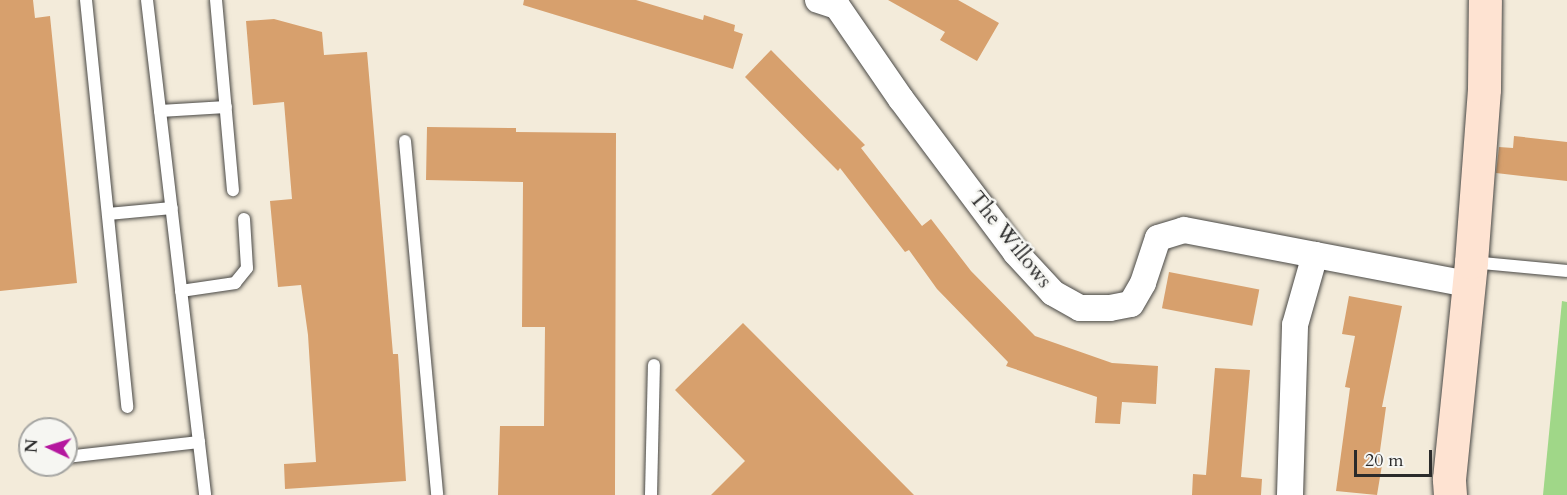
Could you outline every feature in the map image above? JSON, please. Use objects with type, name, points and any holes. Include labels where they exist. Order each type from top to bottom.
[{"type":"main road","points":[[1450,495],[1449,479],[1470,273],[1484,89],[1485,0]]},
{"type":"street","name":"The Willows","points":[[818,0],[837,6],[901,99],[1016,254],[1053,293],[1080,308],[1110,308],[1131,304],[1143,283],[1158,238],[1184,230],[1315,255],[1470,273]]},
{"type":"street","points":[[1290,495],[1295,325],[1315,255]]},
{"type":"lane","points":[[86,0],[128,407]]},
{"type":"lane","points":[[147,0],[205,495]]},
{"type":"lane","points":[[216,0],[233,189]]},
{"type":"lane","points":[[160,111],[226,107]]},
{"type":"lane","points":[[405,141],[436,495]]},
{"type":"lane","points":[[108,214],[172,208]]},
{"type":"lane","points":[[181,291],[235,283],[247,267],[244,219]]},
{"type":"lane","points":[[1470,273],[1567,271]]},
{"type":"lane","points":[[651,495],[654,365]]},
{"type":"lane","points":[[78,456],[199,442]]},
{"type":"green space","points":[[1562,301],[1567,302],[1567,495],[1543,495]]},
{"type":"building","points":[[0,0],[33,0],[35,18],[50,16],[77,283],[0,291]]},
{"type":"building","points":[[524,0],[636,0],[703,20],[704,15],[735,25],[734,31],[743,34],[733,69],[523,5]]},
{"type":"building","points":[[888,0],[958,0],[999,23],[977,61],[940,40],[945,32]]},
{"type":"building","points":[[274,19],[322,32],[324,55],[367,52],[393,354],[398,354],[406,481],[285,489],[284,464],[316,462],[308,335],[301,285],[278,287],[270,201],[292,199],[284,102],[253,105],[246,21]]},
{"type":"building","points":[[771,50],[865,145],[861,148],[922,226],[931,219],[971,271],[1035,336],[1112,363],[1158,366],[1156,404],[1122,402],[1120,424],[1095,423],[1097,397],[1006,366],[1008,362],[937,289],[909,250],[905,252],[840,168],[838,171],[745,77]]},
{"type":"building","points":[[427,127],[516,128],[516,132],[616,133],[615,495],[498,495],[500,426],[544,426],[545,327],[522,327],[523,182],[426,180]]},
{"type":"building","points":[[1514,136],[1567,142],[1567,181],[1496,173],[1499,147],[1513,148]]},
{"type":"building","points":[[1169,272],[1259,290],[1252,326],[1162,308]]},
{"type":"building","points":[[1349,296],[1402,306],[1382,407],[1386,407],[1379,458],[1383,459],[1377,495],[1336,491],[1350,388],[1345,387],[1355,336],[1342,334]]},
{"type":"building","points":[[743,323],[914,495],[711,495],[745,461],[675,390]]},
{"type":"building","points":[[1215,368],[1250,370],[1241,477],[1262,479],[1261,495],[1192,495],[1193,474],[1206,475]]}]
